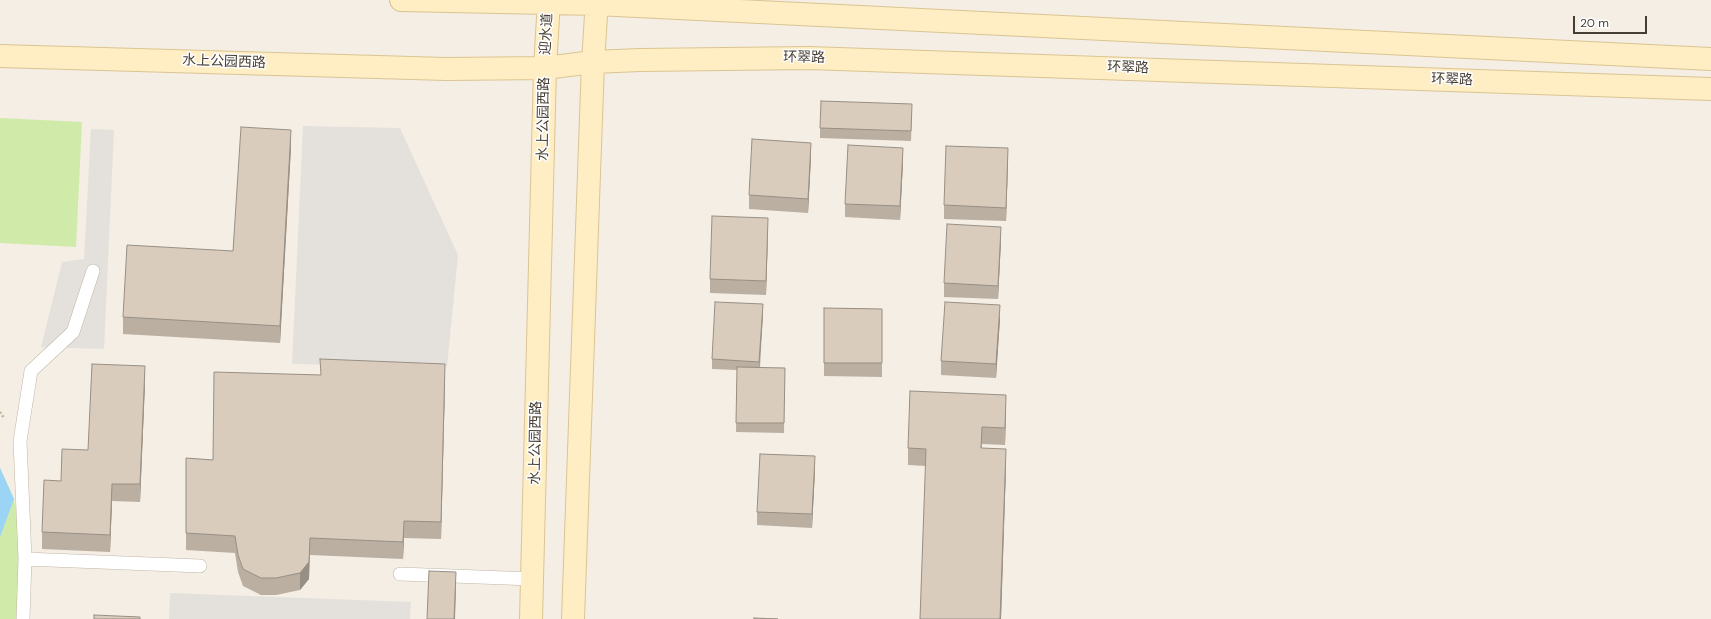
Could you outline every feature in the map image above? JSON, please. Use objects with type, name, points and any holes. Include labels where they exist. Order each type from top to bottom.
[{"type":"main road","points":[[401,0],[597,2],[1711,59]]},
{"type":"main road","name":"迎水道","points":[[545,68],[549,2]]},
{"type":"main road","points":[[573,619],[593,62],[597,2]]},
{"type":"main road","name":"水上公园西路","points":[[0,56],[446,69],[545,68],[531,619]]},
{"type":"main road","name":"环翠路","points":[[545,68],[593,62],[640,60],[809,58],[1711,89]]},
{"type":"lane","points":[[23,619],[25,559],[20,441],[31,371],[73,332],[93,271]]},
{"type":"lane","points":[[25,559],[200,566]]},
{"type":"lane","points":[[400,574],[532,579]]},
{"type":"green space","points":[[0,118],[82,122],[76,247],[0,243]]},
{"type":"green space","points":[[0,468],[14,499],[25,559],[23,619],[0,619]]},
{"type":"shaded area","points":[[303,126],[400,128],[458,255],[447,367],[292,364]]},
{"type":"shaded area","points":[[91,129],[114,130],[104,349],[41,347],[62,262],[84,259]]},
{"type":"shaded area","points":[[170,593],[411,602],[410,619],[169,619]]},
{"type":"water","points":[[0,468],[14,499],[0,537]]},
{"type":"building","points":[[821,101],[912,104],[911,131],[820,128]]},
{"type":"building","points":[[241,127],[291,130],[280,326],[123,317],[127,245],[233,251]]},
{"type":"building","points":[[752,139],[811,143],[808,199],[749,195]]},
{"type":"building","points":[[848,145],[903,148],[900,206],[845,204]]},
{"type":"building","points":[[946,146],[1008,148],[1006,208],[944,205]]},
{"type":"building","points":[[712,216],[768,218],[766,281],[710,279]]},
{"type":"building","points":[[947,224],[1001,227],[998,286],[944,283]]},
{"type":"building","points":[[715,302],[763,304],[759,362],[712,359]]},
{"type":"building","points":[[945,302],[1000,305],[996,364],[941,361]]},
{"type":"building","points":[[824,308],[882,309],[882,363],[824,363]]},
{"type":"building","points":[[320,359],[445,364],[441,522],[404,521],[403,542],[310,538],[309,562],[300,573],[276,578],[261,578],[243,569],[238,555],[235,536],[186,533],[186,458],[213,460],[214,372],[321,375]]},
{"type":"building","points":[[92,364],[145,366],[140,484],[112,484],[110,535],[42,532],[44,480],[61,481],[62,449],[88,450]]},
{"type":"building","points":[[737,367],[785,368],[784,423],[736,423]]},
{"type":"building","points":[[910,391],[1006,395],[1005,428],[982,427],[981,448],[1006,449],[1000,619],[920,619],[926,449],[908,448]]},
{"type":"building","points":[[760,454],[815,456],[812,514],[757,512]]},
{"type":"building","points":[[429,571],[456,572],[454,619],[427,619]]},
{"type":"building","points":[[94,615],[140,617],[140,619],[94,619]]},
{"type":"building","points":[[754,618],[778,619],[754,619]]}]
